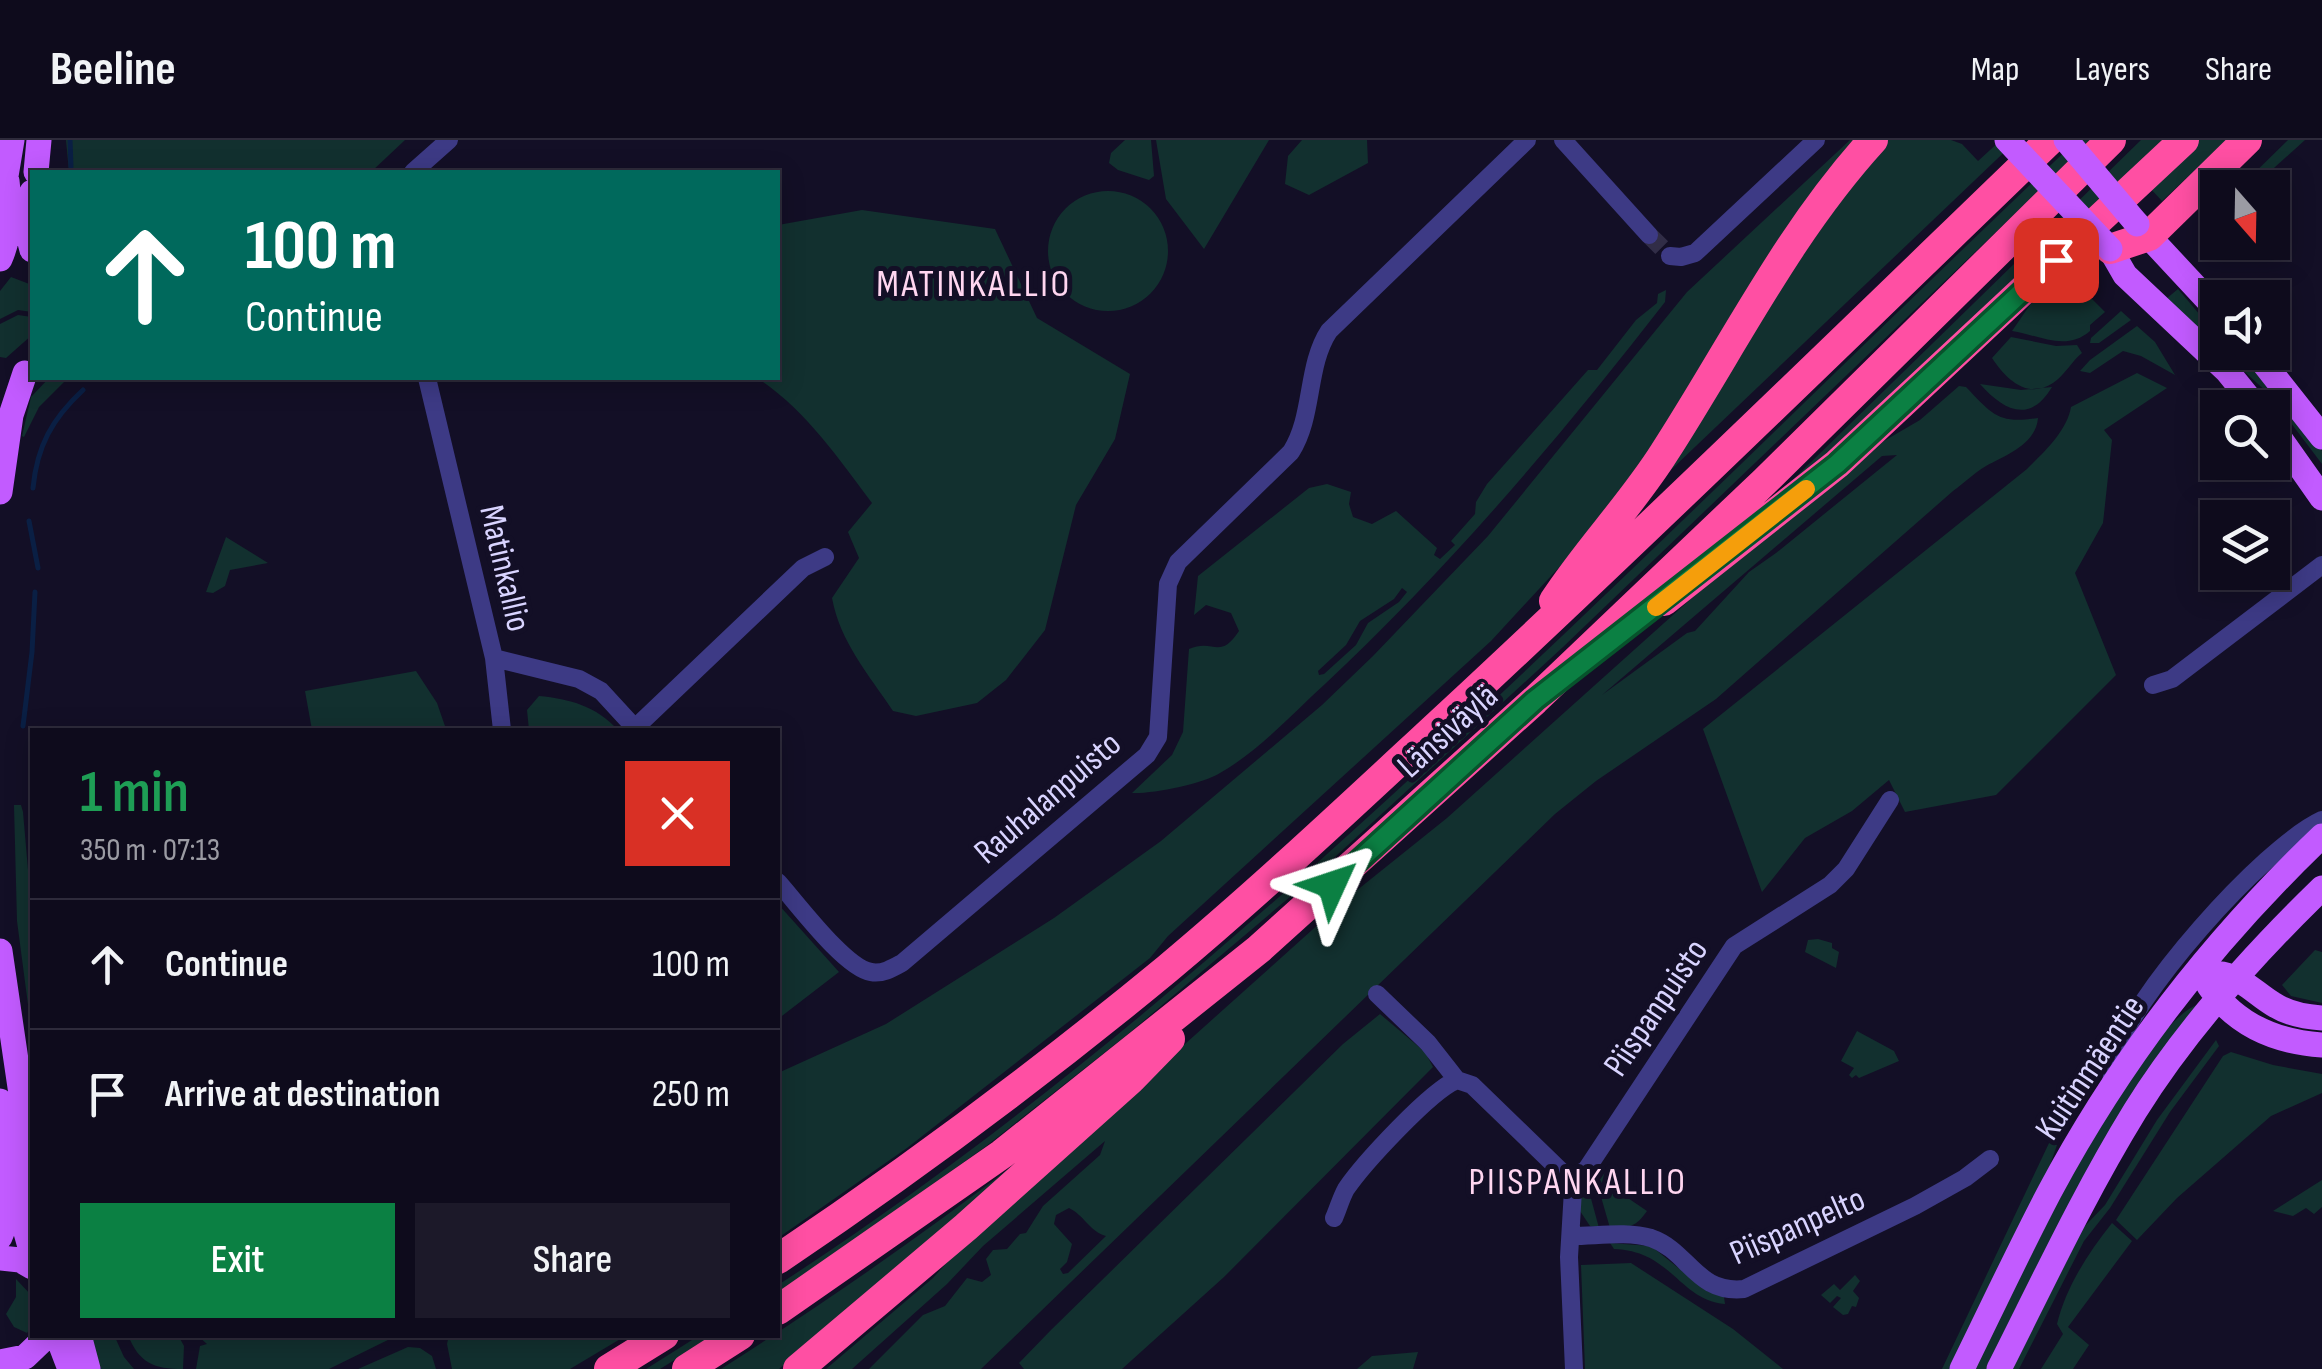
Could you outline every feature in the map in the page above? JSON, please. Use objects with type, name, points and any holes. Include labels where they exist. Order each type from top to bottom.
[{"type":"highway","points":[[1525,644],[1578,564],[1661,458],[1813,214],[1874,140]]},
{"type":"highway","name":"Länsiväylä","points":[[780,1258],[885,1187],[1168,968],[1525,644],[2050,140]]},
{"type":"highway","name":"Länsiväylä","points":[[780,1309],[1002,1154],[1259,949],[1535,700],[2111,140]]},
{"type":"highway","points":[[1535,700],[1837,464],[2184,140]]},
{"type":"highway","points":[[2110,250],[2143,230],[2247,140]]},
{"type":"highway","points":[[803,1366],[1131,1080],[1259,949]]},
{"type":"highway","points":[[609,1369],[659,1338]]},
{"type":"highway","points":[[687,1369],[735,1338]]},
{"type":"main road","points":[[12,140],[4,191],[10,209],[0,260],[30,263]]},
{"type":"main road","points":[[36,170],[38,140]]},
{"type":"main road","points":[[2007,140],[2110,250],[2125,275],[2242,390]]},
{"type":"main road","points":[[2066,140],[2200,292]]},
{"type":"main road","points":[[30,208],[30,242]]},
{"type":"main road","points":[[2269,370],[2322,437]]},
{"type":"main road","points":[[0,492],[19,372]]},
{"type":"main road","points":[[2290,453],[2322,498]]},
{"type":"main road","name":"Kuitinmäentie","points":[[1962,1369],[2050,1190],[2112,1086],[2198,970],[2322,836]]},
{"type":"main road","name":"Kuitinmäentie","points":[[1999,1369],[2070,1226],[2136,1109],[2218,998],[2322,888]]},
{"type":"main road","points":[[0,951],[30,1158]]},
{"type":"main road","points":[[2198,970],[2238,977],[2280,1008],[2299,1016],[2322,1018]]},
{"type":"main road","points":[[2198,970],[2242,1022],[2296,1042],[2322,1044]]},
{"type":"main road","points":[[0,1101],[10,1161],[8,1211],[0,1237]]},
{"type":"main road","points":[[25,1132],[24,1213],[30,1244]]},
{"type":"main road","points":[[0,1258],[30,1265]]},
{"type":"main road","points":[[12,1364],[35,1351],[46,1338]]},
{"type":"main road","points":[[58,1338],[70,1369]]},
{"type":"main road","points":[[80,1338],[88,1369]]},
{"type":"street","points":[[415,170],[450,140]]},
{"type":"street","name":"Rauhalanpuisto","points":[[780,884],[846,956],[864,970],[882,972],[902,962],[1146,755],[1158,736],[1168,584],[1178,562],[1291,452],[1300,434],[1329,331],[1526,140]]},
{"type":"street","points":[[1563,140],[1649,235]]},
{"type":"street","points":[[1670,256],[1681,258],[1694,253],[1816,140]]},
{"type":"street","name":"Matinkallio","points":[[427,380],[494,658],[579,679],[601,691],[635,728]]},
{"type":"street","name":"Matinkallio","points":[[637,728],[803,568],[826,557]]},
{"type":"street","points":[[2152,685],[2172,679],[2322,565]]},
{"type":"street","points":[[494,658],[502,728]]},
{"type":"street","name":"Piispanpuisto","points":[[1570,1179],[1586,1170],[1734,946],[1830,885],[1846,869],[1890,800]]},
{"type":"street","points":[[2112,1086],[2110,1066],[2135,1013],[2201,928],[2261,863],[2322,820]]},
{"type":"street","points":[[1378,994],[1428,1043],[1457,1080],[1472,1085],[1570,1179],[1574,1369]]},
{"type":"street","points":[[1334,1218],[1346,1190],[1417,1110],[1443,1086],[1457,1080]]},
{"type":"street","name":"Piispanpelto","points":[[1572,1236],[1637,1235],[1654,1239],[1714,1287],[1744,1289],[1916,1206],[1990,1159]]},
{"type":"green space","points":[[66,140],[405,140],[373,170],[69,170]]},
{"type":"green space","points":[[1125,140],[1151,140],[1154,176],[1149,180],[1109,163],[1111,153]]},
{"type":"green space","points":[[1156,140],[1269,140],[1204,249],[1166,199]]},
{"type":"green space","points":[[1302,140],[1367,140],[1368,163],[1309,195],[1285,184],[1288,156]]},
{"type":"green space","points":[[1850,140],[1856,140],[1691,394],[1598,525],[1491,641],[1168,936],[1150,958],[907,1148],[780,1237],[780,1072],[886,1024],[1054,918],[1161,841],[1322,705],[1488,536],[1687,292]]},
{"type":"green space","points":[[1882,140],[1951,140],[1962,144],[1978,161],[2001,140],[2017,140],[1654,486],[1727,366]]},
{"type":"green space","points":[[2077,140],[2092,140],[1563,647],[1310,880],[1128,1034],[985,1147],[780,1293],[780,1284],[865,1227],[1033,1103],[1195,970],[1352,832],[1673,530]]},
{"type":"green space","points":[[2141,140],[2169,140],[1874,418],[1768,504]]},
{"type":"green space","points":[[2198,140],[2227,140],[2162,201],[2149,187]]},
{"type":"green space","points":[[2288,140],[2305,140],[2272,170],[2257,170]]},
{"type":"green space","points":[[1108,191],[1131,196],[1150,209],[1163,228],[1168,251],[1163,274],[1150,293],[1131,306],[1108,311],[1085,306],[1066,293],[1053,274],[1048,251],[1053,228],[1066,209],[1085,196]]},
{"type":"green space","points":[[862,210],[995,229],[1037,318],[1130,374],[1115,439],[1076,505],[1045,630],[1006,680],[977,703],[916,716],[893,711],[848,644],[832,598],[859,558],[848,532],[872,503],[806,419],[760,380],[780,380],[780,225]]},
{"type":"green space","points":[[2068,263],[2079,279],[2077,284],[2105,312],[2090,325],[2090,331],[2062,341],[2012,331],[2034,299]]},
{"type":"green space","points":[[11,277],[30,284],[30,312],[18,310],[0,319],[0,291]]},
{"type":"green space","points":[[2178,289],[2200,315],[2200,331],[2166,299]]},
{"type":"green space","points":[[1666,290],[1665,302],[1502,500],[1416,594],[1288,720],[1248,754],[1212,777],[1177,788],[1132,793],[1172,755],[1183,732],[1189,649],[1221,647],[1239,631],[1231,613],[1206,605],[1194,615],[1198,576],[1309,488],[1327,484],[1351,492],[1353,517],[1372,524],[1396,511],[1437,548],[1434,555],[1440,559],[1455,545],[1451,541],[1475,514],[1476,502],[1487,484],[1588,370],[1597,370],[1636,320],[1657,303],[1658,294]],"holes":[[[1402,588],[1407,592],[1368,623],[1356,645],[1319,675],[1318,671],[1346,645],[1360,621],[1394,599]]]},
{"type":"green space","points":[[2121,311],[2131,320],[2099,343],[2090,343],[2091,338]]},
{"type":"green space","points":[[18,315],[30,317],[30,337],[6,358],[0,357],[0,324]]},
{"type":"green space","points":[[2137,326],[2155,342],[2175,375],[2141,356],[2123,351],[2090,373],[2080,371],[2090,360]]},
{"type":"green space","points":[[2011,337],[2056,346],[2077,345],[2082,353],[2053,383],[2043,388],[2026,388],[2011,380],[1992,358]]},
{"type":"green space","points":[[2243,370],[2254,370],[2261,376],[2272,390],[2265,390]]},
{"type":"green space","points":[[2137,373],[2167,388],[2104,430],[2112,440],[2103,523],[2075,573],[2116,675],[1996,795],[1905,812],[1889,780],[1852,811],[1805,838],[1762,892],[1703,729],[2027,469],[2060,433],[2071,407]]},
{"type":"green space","points":[[47,380],[66,380],[39,407],[24,437],[22,436],[31,397]]},
{"type":"green space","points":[[1980,384],[2021,390],[2052,387],[2035,406],[2017,410],[1998,401]]},
{"type":"green space","points":[[1959,386],[1966,387],[1997,415],[2014,420],[2038,418],[2026,442],[1953,491],[1716,699],[1596,781],[1555,814],[981,1369],[869,1369],[923,1315],[945,1306],[967,1278],[982,1282],[991,1275],[986,1259],[993,1250],[1007,1249],[1020,1234],[1026,1233],[1043,1206],[1100,1155],[1105,1141],[983,1246],[947,1284],[852,1369],[826,1369],[933,1278],[970,1237],[1351,895],[1447,818],[1732,562],[1872,448],[1920,420]],"holes":[[[1897,455],[1749,572],[1695,631],[1602,695],[1882,456]],[[1069,1208],[1106,1236],[1063,1274],[1060,1269],[1067,1262],[1072,1244],[1054,1224],[1056,1215]]]},
{"type":"green space","points":[[2290,412],[2322,451],[2322,464],[2290,422]]},
{"type":"green space","points":[[226,537],[268,563],[230,570],[225,586],[213,593],[206,592]]},
{"type":"green space","points":[[416,671],[437,703],[446,728],[312,728],[305,691]]},
{"type":"green space","points":[[539,696],[561,699],[601,715],[616,728],[529,728],[527,710]]},
{"type":"green space","points":[[14,805],[21,805],[30,893],[30,1020],[17,921]]},
{"type":"green space","points":[[780,906],[839,972],[780,1017]]},
{"type":"green space","points":[[1808,940],[1832,943],[1832,948],[1839,952],[1836,968],[1805,952]]},
{"type":"green space","points":[[2315,950],[2322,952],[2322,1003],[2291,996],[2282,985]]},
{"type":"green space","points":[[2197,1005],[1989,1369],[1974,1369],[2043,1230],[2109,1112],[2172,1024]]},
{"type":"green space","points":[[1380,1014],[1425,1052],[1433,1067],[1224,1277],[1122,1369],[1024,1369],[1019,1363],[1051,1330],[1343,1044]]},
{"type":"green space","points":[[1857,1031],[1894,1051],[1899,1061],[1852,1078],[1849,1075],[1854,1068],[1841,1061]]},
{"type":"green space","points":[[2216,1040],[2219,1046],[2084,1241],[2019,1369],[2011,1369],[2084,1227],[2105,1205],[2157,1120]]},
{"type":"green space","points":[[2231,1052],[2322,1074],[2322,1093],[2271,1116],[2177,1198],[2137,1240],[2116,1220],[2223,1056]]},
{"type":"green space","points":[[2050,1141],[2057,1145],[2041,1191],[1951,1369],[1942,1369]]},
{"type":"green space","points":[[1036,1148],[779,1369],[721,1369],[769,1338],[780,1338],[780,1331]]},
{"type":"green space","points":[[1598,1167],[1612,1175],[1610,1182],[1619,1192],[1647,1211],[1635,1223],[1610,1228],[1595,1176]]},
{"type":"green space","points":[[1586,1180],[1599,1228],[1590,1226],[1580,1211],[1580,1186]]},
{"type":"green space","points":[[2322,1180],[2322,1207],[2314,1214],[2306,1208],[2293,1216],[2273,1211]]},
{"type":"green space","points":[[2112,1223],[2132,1241],[2068,1327],[2089,1345],[2073,1369],[2041,1369],[2063,1334],[2057,1324],[2072,1284]]},
{"type":"green space","points":[[1610,1243],[1651,1246],[1707,1291],[1724,1297],[1725,1304],[1696,1294],[1649,1258],[1614,1249]]},
{"type":"green space","points":[[1631,1263],[1733,1329],[1783,1369],[1585,1369],[1581,1265]]},
{"type":"green space","points":[[1855,1275],[1860,1281],[1853,1291],[1859,1298],[1856,1307],[1843,1315],[1833,1307],[1841,1298],[1837,1296],[1830,1303],[1821,1295],[1834,1284],[1840,1290]]},
{"type":"green space","points":[[16,1279],[30,1294],[27,1333],[14,1327],[6,1314],[16,1297]]},
{"type":"green space","points":[[92,1338],[115,1338],[134,1369],[97,1369]]},
{"type":"green space","points":[[130,1338],[180,1338],[184,1346],[183,1369],[164,1368],[137,1352]]},
{"type":"green space","points":[[200,1338],[392,1338],[329,1369],[196,1369],[200,1346],[207,1344]]},
{"type":"green space","points":[[448,1338],[622,1338],[570,1369],[452,1369]]},
{"type":"green space","points":[[695,1338],[710,1338],[660,1369],[646,1369]]},
{"type":"green space","points":[[408,1347],[420,1348],[432,1356],[436,1369],[358,1369]]},
{"type":"green space","points":[[1418,1352],[1413,1369],[1357,1369],[1372,1356]]},
{"type":"waterway","points":[[70,140],[71,167]]},
{"type":"waterway","points":[[33,488],[48,434],[83,390]]},
{"type":"waterway","points":[[29,521],[38,568]]},
{"type":"waterway","points":[[23,726],[35,592]]},
{"type":"tunnel","points":[[1649,235],[1670,256]]},
{"type":"slow traffic","points":[[1656,607],[1806,489]]},
{"type":"district","name":"MATINKALLIO","points":[[974,283]]},
{"type":"district","name":"PIISPANKALLIO","points":[[1578,1181]]},
{"type":"route","points":[[1332,885],[1535,700],[1837,464],[2056,260]]}]
